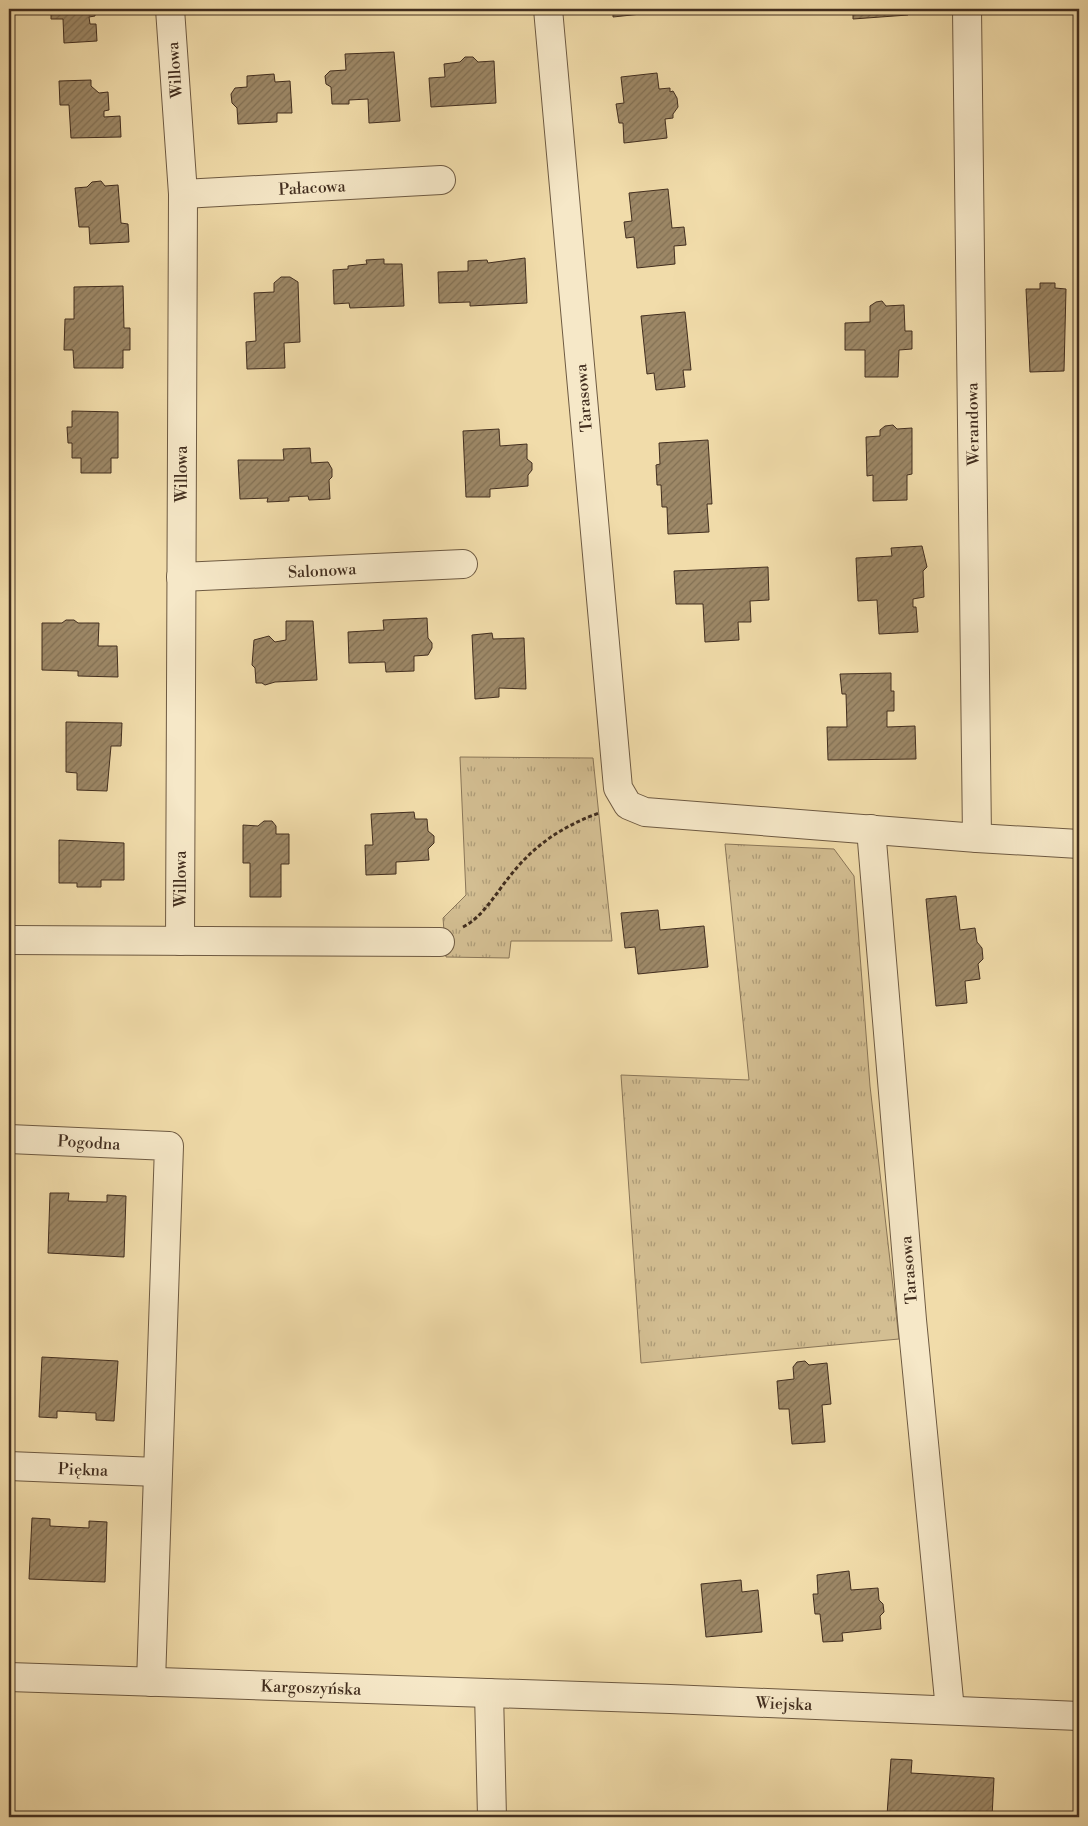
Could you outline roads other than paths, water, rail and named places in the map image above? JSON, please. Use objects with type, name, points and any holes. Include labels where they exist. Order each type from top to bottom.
[{"type":"street","name":"Willowa","points":[[170,9],[183,194],[180,940]]},
{"type":"street","name":"Tarasowa","points":[[548,9],[623,796],[645,812],[871,829],[912,1320],[950,1710]]},
{"type":"street","name":"Werandowa","points":[[967,9],[977,838]]},
{"type":"street","name":"Pałacowa","points":[[183,194],[441,180]]},
{"type":"street","name":"Salonowa","points":[[181,577],[463,564]]},
{"type":"street","points":[[871,829],[1079,844]]},
{"type":"street","points":[[9,940],[440,942]]},
{"type":"street","name":"Pogodna","points":[[9,1139],[168,1146],[157,1472]]},
{"type":"street","name":"Piękna","points":[[9,1466],[157,1472]]},
{"type":"street","points":[[151,1682],[157,1472]]},
{"type":"street","name":"Kargoszyńska","points":[[9,1677],[489,1693]]},
{"type":"street","points":[[489,1693],[492,1817]]},
{"type":"street","name":"Wiejska","points":[[489,1693],[1079,1716]]}]
